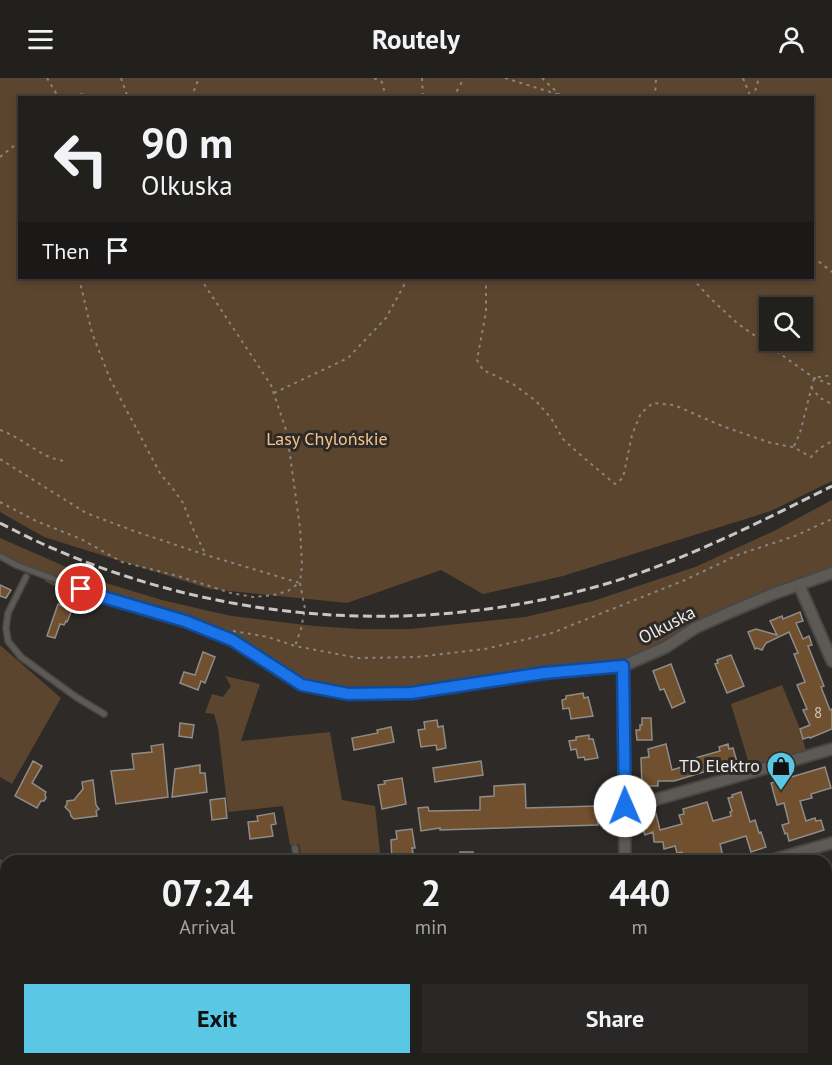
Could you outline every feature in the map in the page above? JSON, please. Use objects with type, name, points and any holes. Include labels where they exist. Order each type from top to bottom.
[{"type":"street","name":"Olkuska","points":[[623,666],[666,647],[695,628],[728,613],[832,573]]},
{"type":"street","points":[[800,585],[832,661]]},
{"type":"street","points":[[623,666],[625,855]]},
{"type":"street","points":[[625,806],[637,806],[832,749]]},
{"type":"street","points":[[791,855],[832,843]]},
{"type":"lane","name":"Olkuska","points":[[0,556],[16,565],[103,597],[185,621],[232,640],[302,685],[348,694],[411,693],[544,673],[623,666]]},
{"type":"lane","points":[[26,577],[8,613],[6,628],[8,641],[21,657],[76,697],[104,714]]},
{"type":"lane","points":[[295,849],[296,855]]},
{"type":"path","points":[[47,78],[57,96]]},
{"type":"path","points":[[121,78],[127,96]]},
{"type":"path","points":[[192,96],[200,78]]},
{"type":"path","points":[[374,78],[382,82],[386,96]]},
{"type":"path","points":[[422,78],[423,96]]},
{"type":"path","points":[[454,96],[464,78]]},
{"type":"path","points":[[506,78],[560,95]]},
{"type":"path","points":[[542,78],[560,95]]},
{"type":"path","points":[[655,96],[656,78]]},
{"type":"path","points":[[743,78],[751,96]]},
{"type":"path","points":[[753,96],[759,78]]},
{"type":"path","points":[[0,157],[18,143]]},
{"type":"path","points":[[814,258],[832,272]]},
{"type":"path","points":[[79,279],[92,333],[110,379],[161,475],[183,503],[206,555]]},
{"type":"path","points":[[201,279],[272,385],[287,433],[300,528],[302,565],[300,583],[305,609],[295,646]]},
{"type":"path","points":[[274,393],[348,358],[386,318],[407,279]]},
{"type":"path","points":[[486,279],[486,312],[477,360],[483,370],[513,384],[536,401],[551,418],[563,439],[615,484],[623,478],[632,435],[641,413],[653,403],[674,405],[722,426],[771,443],[793,447],[812,457],[820,448],[832,441]]},
{"type":"path","points":[[693,279],[737,323],[814,378],[832,385]]},
{"type":"path","points":[[814,378],[832,375]]},
{"type":"path","points":[[793,447],[800,433],[814,378]]},
{"type":"path","points":[[811,386],[820,398],[832,404]]},
{"type":"path","points":[[0,430],[44,455],[66,461]]},
{"type":"path","points":[[0,459],[86,513],[206,555],[300,583]]},
{"type":"path","points":[[0,502],[36,521],[81,539],[122,562],[178,576],[231,593],[253,597],[274,595],[288,591],[300,583]]},
{"type":"path","points":[[212,632],[235,631],[358,658],[417,657],[485,649],[552,633],[685,580],[740,554],[795,536],[832,519]]},
{"type":"green space","name":"Lasy Chylońskie","points":[[0,78],[832,78],[832,481],[771,511],[563,576],[483,594],[441,570],[347,603],[210,589],[44,537],[0,512]]},
{"type":"green space","points":[[832,500],[832,569],[803,576],[780,585],[666,641],[615,662],[452,682],[415,689],[364,693],[305,679],[242,639],[188,619],[105,596],[0,554],[0,538],[96,580],[162,600],[232,616],[314,626],[410,629],[525,617],[593,601],[695,567],[774,531]]},
{"type":"green space","points":[[45,579],[133,610],[195,627],[195,629],[87,598],[52,585]]},
{"type":"green space","points":[[0,645],[61,698],[12,784],[0,777]]},
{"type":"green space","points":[[225,676],[260,684],[241,741],[330,732],[342,800],[375,806],[380,855],[301,855],[299,844],[290,845],[283,806],[228,812],[218,728],[214,714],[205,713],[212,694],[223,697],[231,686]]},
{"type":"green space","points":[[782,685],[800,729],[806,751],[750,767],[731,704]]},
{"type":"building","points":[[0,585],[11,590],[6,598],[0,596]]},
{"type":"building","points":[[58,604],[72,610],[67,622],[64,625],[60,624],[55,638],[47,636]]},
{"type":"building","points":[[800,612],[803,621],[796,623],[803,639],[809,636],[812,645],[808,646],[824,686],[821,687],[830,710],[832,709],[832,729],[803,739],[800,729],[810,725],[803,710],[807,709],[797,685],[805,682],[794,654],[798,653],[789,632],[766,643],[762,650],[755,649],[748,632],[756,629],[777,635],[770,621],[782,616],[783,619]]},
{"type":"building","points":[[203,652],[215,657],[205,683],[201,681],[198,690],[180,683],[184,672],[195,675]]},
{"type":"building","points":[[731,655],[744,686],[727,693],[715,664],[718,663],[717,660]]},
{"type":"building","points":[[671,664],[685,702],[672,708],[664,689],[660,690],[653,671]]},
{"type":"building","points":[[583,693],[584,698],[588,697],[593,716],[571,719],[569,708],[563,709],[562,700],[566,699],[566,696]]},
{"type":"building","points":[[642,718],[651,718],[652,740],[637,740],[636,730],[640,730]]},
{"type":"building","points":[[437,720],[438,727],[443,726],[446,748],[437,750],[436,745],[421,747],[418,730],[425,729],[424,722]]},
{"type":"building","points":[[180,723],[194,725],[192,738],[179,736]]},
{"type":"building","points":[[391,727],[394,742],[354,750],[352,738],[378,733],[377,730]]},
{"type":"building","points":[[589,735],[589,739],[593,739],[598,758],[585,760],[584,757],[578,758],[576,749],[571,750],[569,741],[576,740],[576,737]]},
{"type":"building","points":[[163,744],[168,797],[116,804],[111,771],[134,769],[132,754],[152,752],[151,746]]},
{"type":"building","points":[[666,744],[672,770],[697,762],[695,758],[720,751],[719,747],[728,744],[729,749],[733,748],[737,762],[674,781],[658,781],[658,786],[642,786],[641,758],[649,757],[648,749]]},
{"type":"building","points":[[33,761],[42,766],[32,783],[46,792],[46,798],[37,808],[15,796]]},
{"type":"building","points":[[481,761],[483,775],[435,782],[433,768]]},
{"type":"building","points":[[200,765],[200,773],[205,773],[207,792],[172,797],[175,769]]},
{"type":"building","points":[[825,767],[831,788],[811,794],[812,798],[800,801],[806,821],[815,818],[816,821],[821,820],[824,830],[789,841],[782,825],[789,823],[784,803],[777,805],[771,783]]},
{"type":"building","points":[[402,778],[406,804],[382,809],[378,785],[385,784],[384,781]]},
{"type":"building","points":[[93,780],[96,805],[99,809],[96,811],[97,816],[74,819],[65,807],[67,801],[74,800],[83,789],[82,782]]},
{"type":"building","points":[[525,784],[526,808],[597,806],[598,825],[440,830],[440,828],[421,831],[418,808],[428,807],[429,811],[480,810],[480,797],[494,796],[494,786]]},
{"type":"building","points":[[741,792],[750,822],[755,820],[766,847],[751,852],[746,836],[720,844],[723,855],[683,855],[682,852],[677,853],[675,846],[664,849],[663,842],[654,842],[653,832],[645,835],[641,822],[653,818],[653,815],[656,814],[660,830],[682,824],[679,815],[684,814],[683,809],[707,802],[713,821],[731,816],[732,811],[728,798],[733,797],[732,795]]},
{"type":"building","points":[[225,798],[227,818],[212,820],[210,800]]},
{"type":"building","points":[[274,813],[276,824],[271,825],[273,836],[250,839],[248,822],[258,821],[257,816]]},
{"type":"building","points":[[412,829],[415,848],[412,848],[413,853],[392,855],[391,840],[397,839],[396,831]]},
{"type":"building","points":[[460,852],[473,852],[473,855],[460,855]]},
{"type":"railway","points":[[0,523],[73,557],[149,583],[228,602],[307,613],[388,616],[468,611],[547,599],[625,578],[652,569],[756,524],[832,486]]},
{"type":"place","name":"TD Elektro","points":[[781,792]]},
{"type":"route","points":[[81,589],[185,621],[232,640],[302,685],[348,694],[411,693],[544,673],[623,666],[625,806]]}]
